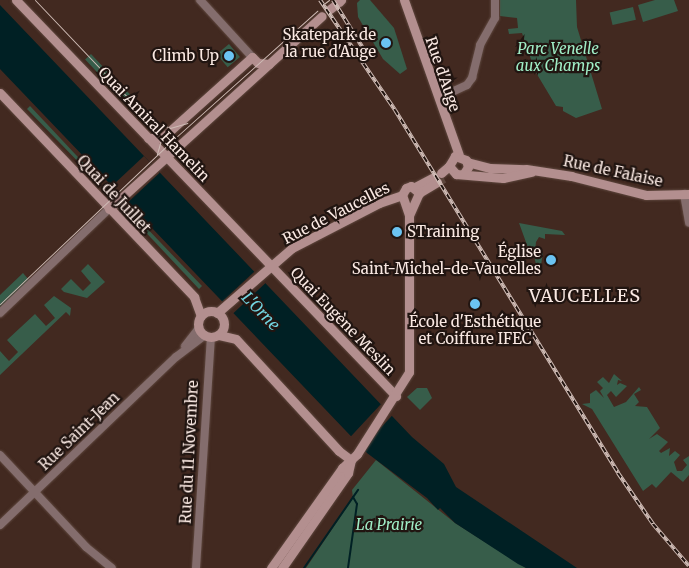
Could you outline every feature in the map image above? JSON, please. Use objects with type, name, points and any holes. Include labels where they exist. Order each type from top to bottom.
[{"type":"main road","name":"Quai Amiral Hamelin","points":[[16,0],[271,266]]},
{"type":"main road","name":"Rue d'Auge","points":[[404,0],[445,93],[459,156]]},
{"type":"main road","points":[[109,209],[322,16]]},
{"type":"main road","points":[[148,138],[162,138],[255,60]]},
{"type":"main road","points":[[255,60],[270,64]]},
{"type":"main road","points":[[255,60],[257,74]]},
{"type":"main road","name":"Quai de Juillet","points":[[0,93],[194,298],[201,316]]},
{"type":"main road","points":[[282,568],[341,484],[353,459],[404,382],[408,352],[408,200],[417,190],[451,169],[452,158],[459,156]]},
{"type":"main road","name":"Rue de Falaise","points":[[459,156],[468,162],[490,168],[571,176],[646,195],[686,194]]},
{"type":"main road","points":[[464,173],[468,162]]},
{"type":"main road","name":"Rue de Falaise","points":[[451,169],[464,173],[503,178],[531,172]]},
{"type":"main road","name":"Rue de Vaucelles","points":[[220,316],[259,276],[298,244],[379,203],[408,200],[406,188],[417,190]]},
{"type":"main road","name":"Quai Eugène Meslin","points":[[271,266],[396,396]]},
{"type":"main road","points":[[210,311],[220,316],[208,334],[201,316],[210,311]]},
{"type":"main road","points":[[208,334],[236,340],[339,452],[353,459]]},
{"type":"main road","points":[[339,452],[342,468]]},
{"type":"main road","points":[[271,568],[342,468],[353,459]]},
{"type":"street","points":[[200,0],[255,60]]},
{"type":"street","points":[[445,93],[467,85],[472,78],[480,45],[495,18],[495,0]]},
{"type":"street","points":[[686,194],[689,223]]},
{"type":"street","points":[[0,314],[109,209]]},
{"type":"street","name":"Rue Saint-Jean","points":[[0,525],[176,357],[208,334]]},
{"type":"street","name":"Rue du 11 Novembre","points":[[196,568],[208,334]]},
{"type":"street","points":[[0,455],[92,552],[112,568]]},
{"type":"green space","name":"Skatepark de la rue d'Auge","points":[[360,0],[370,0],[394,28],[407,69],[400,74],[383,59],[358,17],[357,3]]},
{"type":"green space","name":"Parc Venelle aux Champs","points":[[500,0],[576,0],[577,27],[602,109],[576,118],[563,111],[563,107],[556,106],[535,71],[522,33],[509,34],[508,29],[518,28],[517,18],[500,16]]},
{"type":"green space","points":[[655,0],[674,0],[678,11],[643,22],[638,5]]},
{"type":"green space","points":[[633,7],[636,20],[613,25],[610,12]]},
{"type":"green space","name":"Climb Up","points":[[229,44],[240,57],[228,67],[217,54]]},
{"type":"green space","points":[[91,54],[115,80],[109,85],[85,59]]},
{"type":"green space","points":[[120,84],[157,122],[150,128],[114,90]]},
{"type":"green space","points":[[30,106],[92,172],[90,174],[27,109]]},
{"type":"green space","points":[[140,221],[202,286],[199,289],[137,223]]},
{"type":"green space","points":[[519,223],[562,231],[565,235],[545,234],[545,239],[539,237],[536,242],[535,252],[543,253],[539,277],[534,256],[531,256]]},
{"type":"green space","points":[[88,264],[105,282],[87,298],[64,292],[61,289],[71,279],[83,291],[91,283],[81,271]]},
{"type":"green space","points":[[23,273],[29,280],[0,307],[0,295]]},
{"type":"green space","points":[[54,296],[71,308],[70,316],[66,312],[0,375],[0,351],[9,361],[18,352],[7,340],[35,314],[46,326],[55,318],[44,305]]},
{"type":"green space","points":[[614,374],[622,381],[618,380],[617,385],[620,383],[627,386],[616,397],[611,391],[607,395],[614,407],[626,402],[639,387],[641,390],[634,394],[639,402],[635,406],[647,407],[660,428],[649,439],[657,434],[668,442],[659,451],[661,453],[670,448],[669,456],[675,451],[680,455],[674,462],[677,471],[682,471],[687,465],[683,460],[689,456],[689,475],[683,482],[671,472],[656,488],[652,484],[643,491],[592,409],[582,404],[590,403],[590,394],[596,390],[604,398],[600,391],[603,388],[597,382],[603,377],[609,383]]},
{"type":"green space","points":[[417,388],[427,388],[432,398],[420,410],[407,397]]},
{"type":"green space","name":"La Prairie","points":[[376,460],[455,523],[526,568],[306,568],[353,498],[352,490]]},
{"type":"water","name":"L'Orne","points":[[0,5],[412,437],[444,464],[456,487],[577,568],[526,568],[518,564],[455,523],[440,508],[438,510],[427,498],[367,453],[0,69]]},
{"type":"pier","points":[[144,156],[160,173],[127,204],[111,187]]},
{"type":"pier","points":[[255,271],[266,283],[233,313],[222,302]]},
{"type":"pier","points":[[381,404],[393,415],[361,449],[350,438]]},
{"type":"waterway","points":[[304,568],[358,490]]},
{"type":"waterway","points":[[348,568],[357,504],[353,497]]},
{"type":"tunnel","points":[[446,93],[454,91]]},
{"type":"tunnel","points":[[437,182],[444,178]]},
{"type":"tram line","points":[[35,0],[154,125],[161,140],[157,154]]},
{"type":"tram line","points":[[325,3],[329,0]]},
{"type":"tram line","points":[[0,304],[175,138],[317,11]]},
{"type":"tram line","points":[[153,121],[170,128],[187,123]]},
{"type":"railway","points":[[320,0],[395,110],[618,473],[653,524],[689,566]]},
{"type":"railway","points":[[333,0],[366,53]]},
{"type":"place","name":"Skatepark de la rue d'Auge","points":[[386,43]]},
{"type":"place","name":"Climb Up","points":[[229,56]]},
{"type":"place","name":"STraining","points":[[397,232]]},
{"type":"place","name":"Église Saint-Michel-de-Vaucelles","points":[[551,260]]},
{"type":"place","name":"École d'Esthétique et Coiffure IFEC","points":[[475,304]]},
{"type":"district","name":"VAUCELLES","points":[[585,296]]}]
